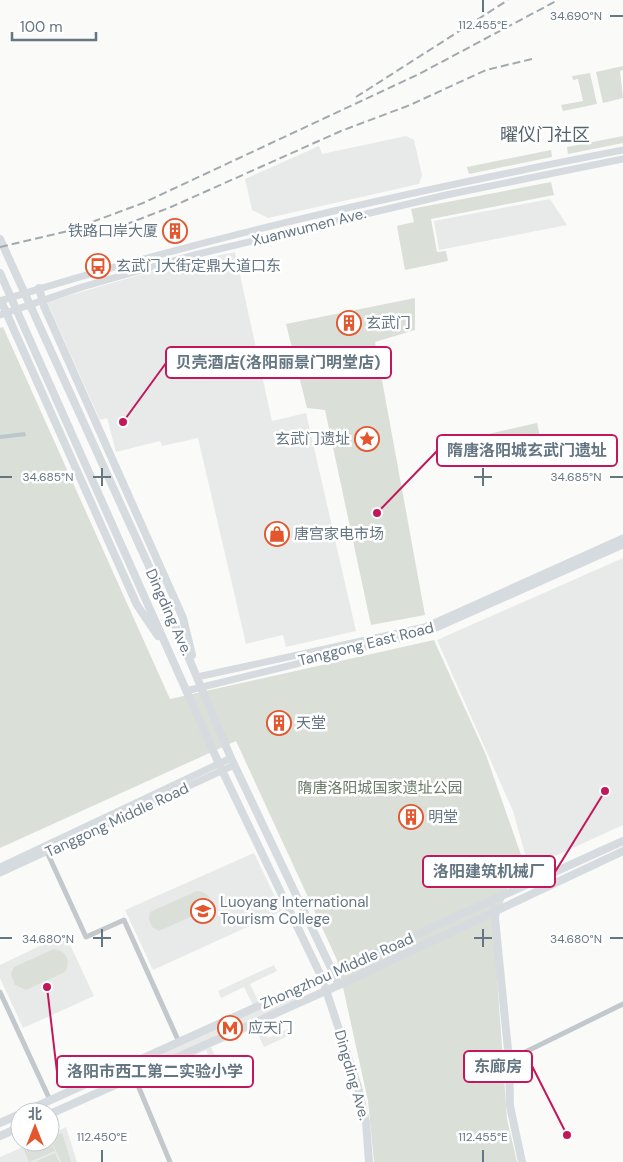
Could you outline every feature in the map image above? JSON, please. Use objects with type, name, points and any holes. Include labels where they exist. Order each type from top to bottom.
[{"type":"main road","name":"Xuanwumen Ave.","points":[[0,301],[39,288],[192,246],[435,187],[623,150]]},
{"type":"main road","name":"Xuanwumen Ave.","points":[[3,314],[42,300],[194,255],[446,195],[623,159]]},
{"type":"main road","name":"Dingding Ave.","points":[[0,239],[163,597],[232,762],[339,985]]},
{"type":"main road","name":"Dingding Ave.","points":[[0,273],[149,604],[165,646],[322,978],[358,1087],[366,1122],[369,1162]]},
{"type":"main road","points":[[39,288],[42,300],[182,618],[197,677]]},
{"type":"main road","points":[[0,301],[3,314],[141,610],[165,646]]},
{"type":"main road","points":[[66,448],[100,432]]},
{"type":"main road","name":"Tanggong East Road","points":[[197,677],[425,627],[623,538]]},
{"type":"main road","name":"Tanggong East Road","points":[[186,690],[427,632],[623,544]]},
{"type":"main road","points":[[163,597],[169,601],[171,600],[171,592]]},
{"type":"main road","points":[[141,610],[149,611],[149,604]]},
{"type":"main road","points":[[0,867],[232,762]]},
{"type":"main road","name":"Tanggong Middle Road","points":[[0,874],[221,767]]},
{"type":"main road","name":"Zhongzhou Middle Road","points":[[46,1102],[623,841]]},
{"type":"main road","name":"Zhongzhou Middle Road","points":[[60,1109],[339,985],[623,850]]},
{"type":"main road","points":[[490,901],[495,910],[509,1060],[510,1106],[522,1162]]},
{"type":"street","points":[[47,852],[86,938],[124,920],[179,1042]]},
{"type":"street","points":[[0,992],[50,1100]]},
{"type":"street","points":[[509,1060],[623,1004]]},
{"type":"street","points":[[134,1076],[170,1162]]},
{"type":"shaded area","points":[[406,136],[414,140],[422,175],[419,184],[268,218],[252,210],[245,179],[319,146],[322,154]]},
{"type":"shaded area","points":[[550,199],[567,225],[439,250],[434,221]]},
{"type":"shaded area","points":[[235,252],[272,421],[306,413],[356,631],[286,647],[283,635],[246,644],[198,438],[162,446],[160,441],[116,452],[107,418],[100,420],[47,302],[170,266]]},
{"type":"shaded area","points":[[25,432],[26,436],[0,439],[0,435]]},
{"type":"shaded area","points":[[623,558],[623,825],[529,868],[513,811],[437,640]]},
{"type":"shaded area","name":"Luoyang International Tourism College","points":[[254,853],[282,911],[153,970],[125,910]]},
{"type":"shaded area","points":[[65,934],[94,996],[23,1028],[0,978],[0,965]]},
{"type":"shaded area","points":[[274,965],[277,971],[250,984],[261,1007],[299,990],[305,1004],[262,1024],[268,1038],[290,1028],[292,1034],[264,1047],[255,1028],[211,1047],[219,1065],[195,1076],[193,1071],[211,1062],[206,1050],[148,1076],[141,1062],[255,1009],[244,987],[221,998],[218,991]]},
{"type":"shaded area","points":[[66,1127],[77,1162],[0,1162],[0,1157],[11,1152],[60,1152],[60,1130]]},
{"type":"green space","points":[[623,66],[623,70],[620,71],[623,98],[603,103],[596,72]]},
{"type":"green space","points":[[590,73],[597,104],[563,111],[561,105],[583,101],[578,79],[573,80],[572,76]]},
{"type":"green space","points":[[623,136],[623,143],[568,154],[567,147]]},
{"type":"green space","points":[[551,150],[552,157],[469,174],[467,167]]},
{"type":"green space","points":[[551,182],[554,195],[431,219],[437,252],[446,251],[448,261],[405,270],[397,226],[414,222],[411,209]]},
{"type":"green space","points":[[415,298],[415,330],[375,342],[425,615],[371,625],[325,410],[307,408],[286,324]]},
{"type":"green space","name":"隋唐洛阳城国家遗址公园","points":[[3,327],[170,699],[434,640],[486,755],[526,869],[509,883],[494,933],[507,1119],[517,1162],[374,1162],[368,1101],[337,960],[236,741],[0,848],[0,328]]},
{"type":"green space","points":[[537,423],[543,451],[490,463],[484,435]]},
{"type":"green space","points":[[197,891],[208,896],[212,907],[159,931],[152,927],[149,919],[150,912]]},
{"type":"green space","points":[[54,949],[62,952],[67,957],[68,964],[65,972],[26,990],[15,985],[11,974],[14,967]]},
{"type":"green space","points":[[62,1133],[71,1162],[61,1162],[56,1152],[60,1152],[60,1134]]},
{"type":"green space","points":[[25,1152],[53,1152],[29,1162]]},
{"type":"green space","points":[[55,1153],[59,1162],[35,1162]]},
{"type":"railway","points":[[356,97],[508,0]]},
{"type":"railway","points":[[0,247],[68,231],[143,203],[419,74],[558,0]]},
{"type":"railway","points":[[114,229],[171,207],[341,131],[410,105],[486,70],[532,59]]},
{"type":"place","name":"铁路口岸大厦","points":[[175,231]]},
{"type":"place","name":"玄武门大街定鼎大道口东","points":[[98,266]]},
{"type":"place","name":"玄武门","points":[[349,323]]},
{"type":"place","name":"贝壳酒店(洛阳丽景门明堂店)","points":[[123,422]]},
{"type":"place","name":"玄武门遗址","points":[[367,439]]},
{"type":"place","name":"隋唐洛阳城玄武门遗址","points":[[377,513]]},
{"type":"place","name":"唐宫家电市场","points":[[277,534]]},
{"type":"place","name":"天堂","points":[[279,723]]},
{"type":"place","name":"洛阳建筑机械厂","points":[[605,791]]},
{"type":"place","name":"明堂","points":[[411,817]]},
{"type":"place","name":"Luoyang International Tourism College","points":[[203,911]]},
{"type":"place","name":"洛阳市西工第二实验小学","points":[[47,987]]},
{"type":"place","name":"应天门","points":[[230,1028]]},
{"type":"place","name":"东廊房","points":[[567,1135]]},
{"type":"district","name":"曜仪门社区","points":[[545,135]]}]
